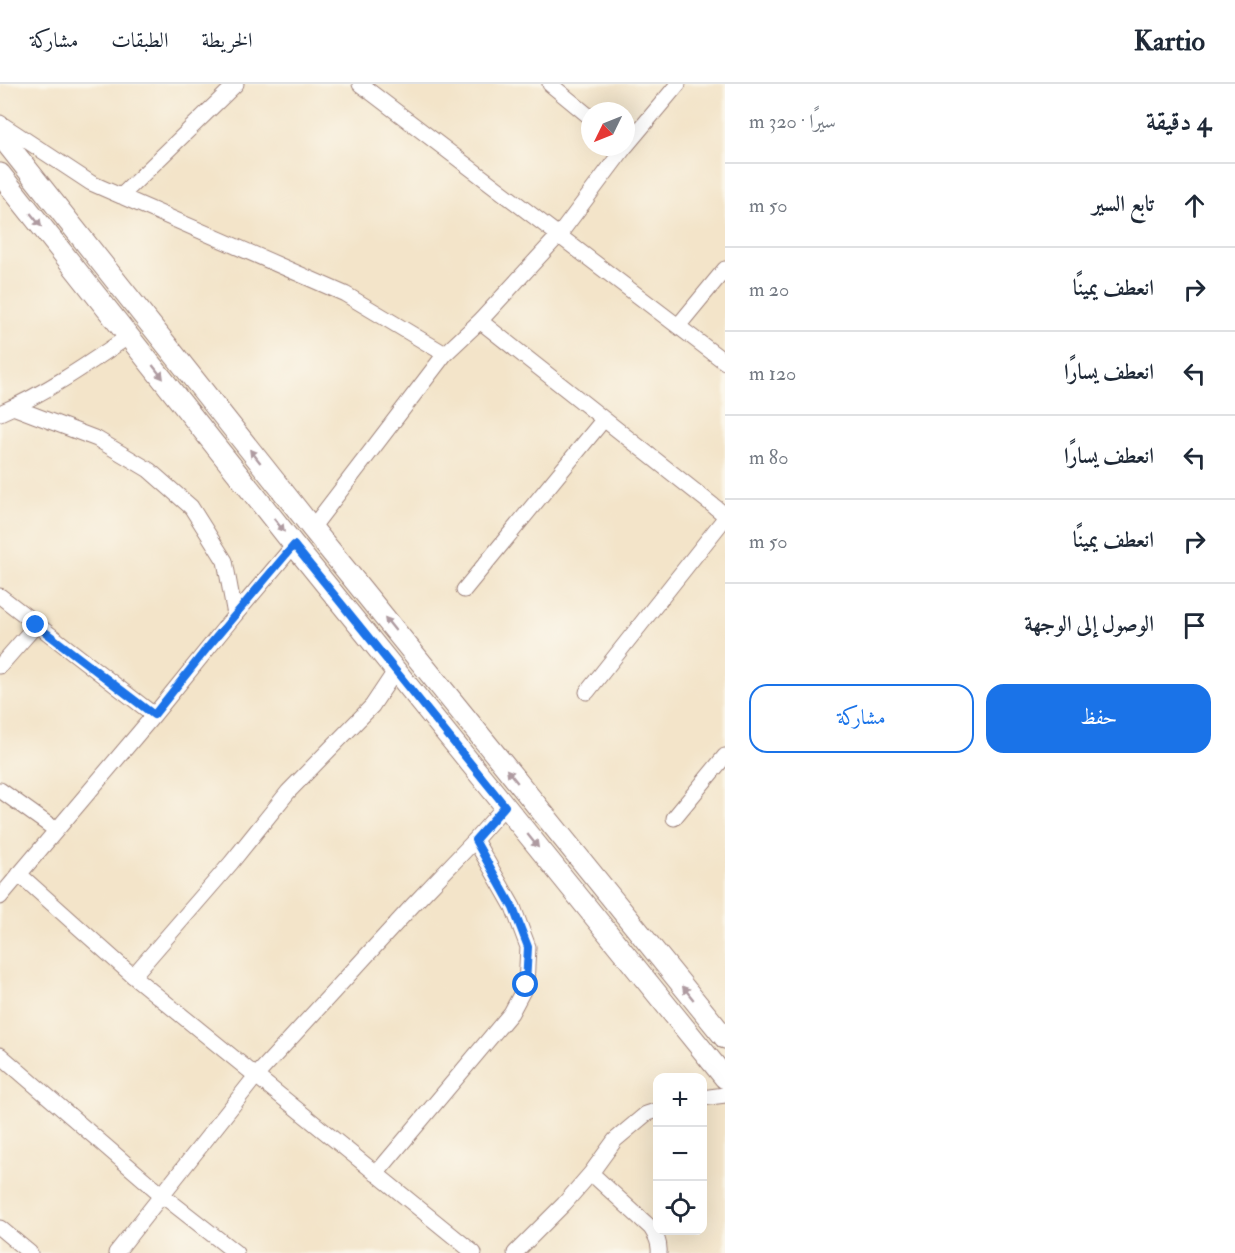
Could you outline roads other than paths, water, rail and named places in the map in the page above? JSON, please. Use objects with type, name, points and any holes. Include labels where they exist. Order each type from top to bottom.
[{"type":"street","points":[[121,196],[236,84]]},
{"type":"street","points":[[360,84],[725,362]]},
{"type":"street","points":[[550,84],[581,110]]},
{"type":"street","points":[[635,135],[678,84]]},
{"type":"street","points":[[0,123],[91,183],[345,294],[445,354]]},
{"type":"street","points":[[0,135],[312,528],[725,1038]]},
{"type":"street","points":[[312,528],[445,354],[480,321],[559,235],[618,156]]},
{"type":"street","points":[[0,174],[294,545],[725,1078]]},
{"type":"street","points":[[678,326],[725,269]]},
{"type":"street","points":[[480,321],[725,516],[587,692]]},
{"type":"street","points":[[7,410],[92,361],[129,336]]},
{"type":"street","points":[[7,410],[97,439],[149,470],[191,507],[225,561],[235,615]]},
{"type":"street","points":[[464,590],[604,419]]},
{"type":"street","points":[[0,897],[294,545]]},
{"type":"street","points":[[0,596],[154,715]]},
{"type":"street","points":[[0,666],[36,625]]},
{"type":"street","points":[[134,976],[231,863],[288,792],[372,706],[396,670]]},
{"type":"street","points":[[674,818],[725,756]]},
{"type":"street","points":[[0,790],[56,830]]},
{"type":"street","points":[[116,1253],[256,1076],[505,806]]},
{"type":"street","points":[[376,1174],[511,1013],[526,985],[528,947],[513,908],[475,840]]},
{"type":"street","points":[[19,874],[134,976],[474,1253]]},
{"type":"street","points":[[0,1055],[162,1195],[236,1253]]},
{"type":"street","points":[[707,1097],[725,1095]]},
{"type":"street","points":[[515,1253],[564,1204],[615,1140],[646,1114],[653,1111]]},
{"type":"street","points":[[591,1173],[651,1228],[658,1238],[658,1253]]},
{"type":"street","points":[[0,1228],[30,1253]]}]
